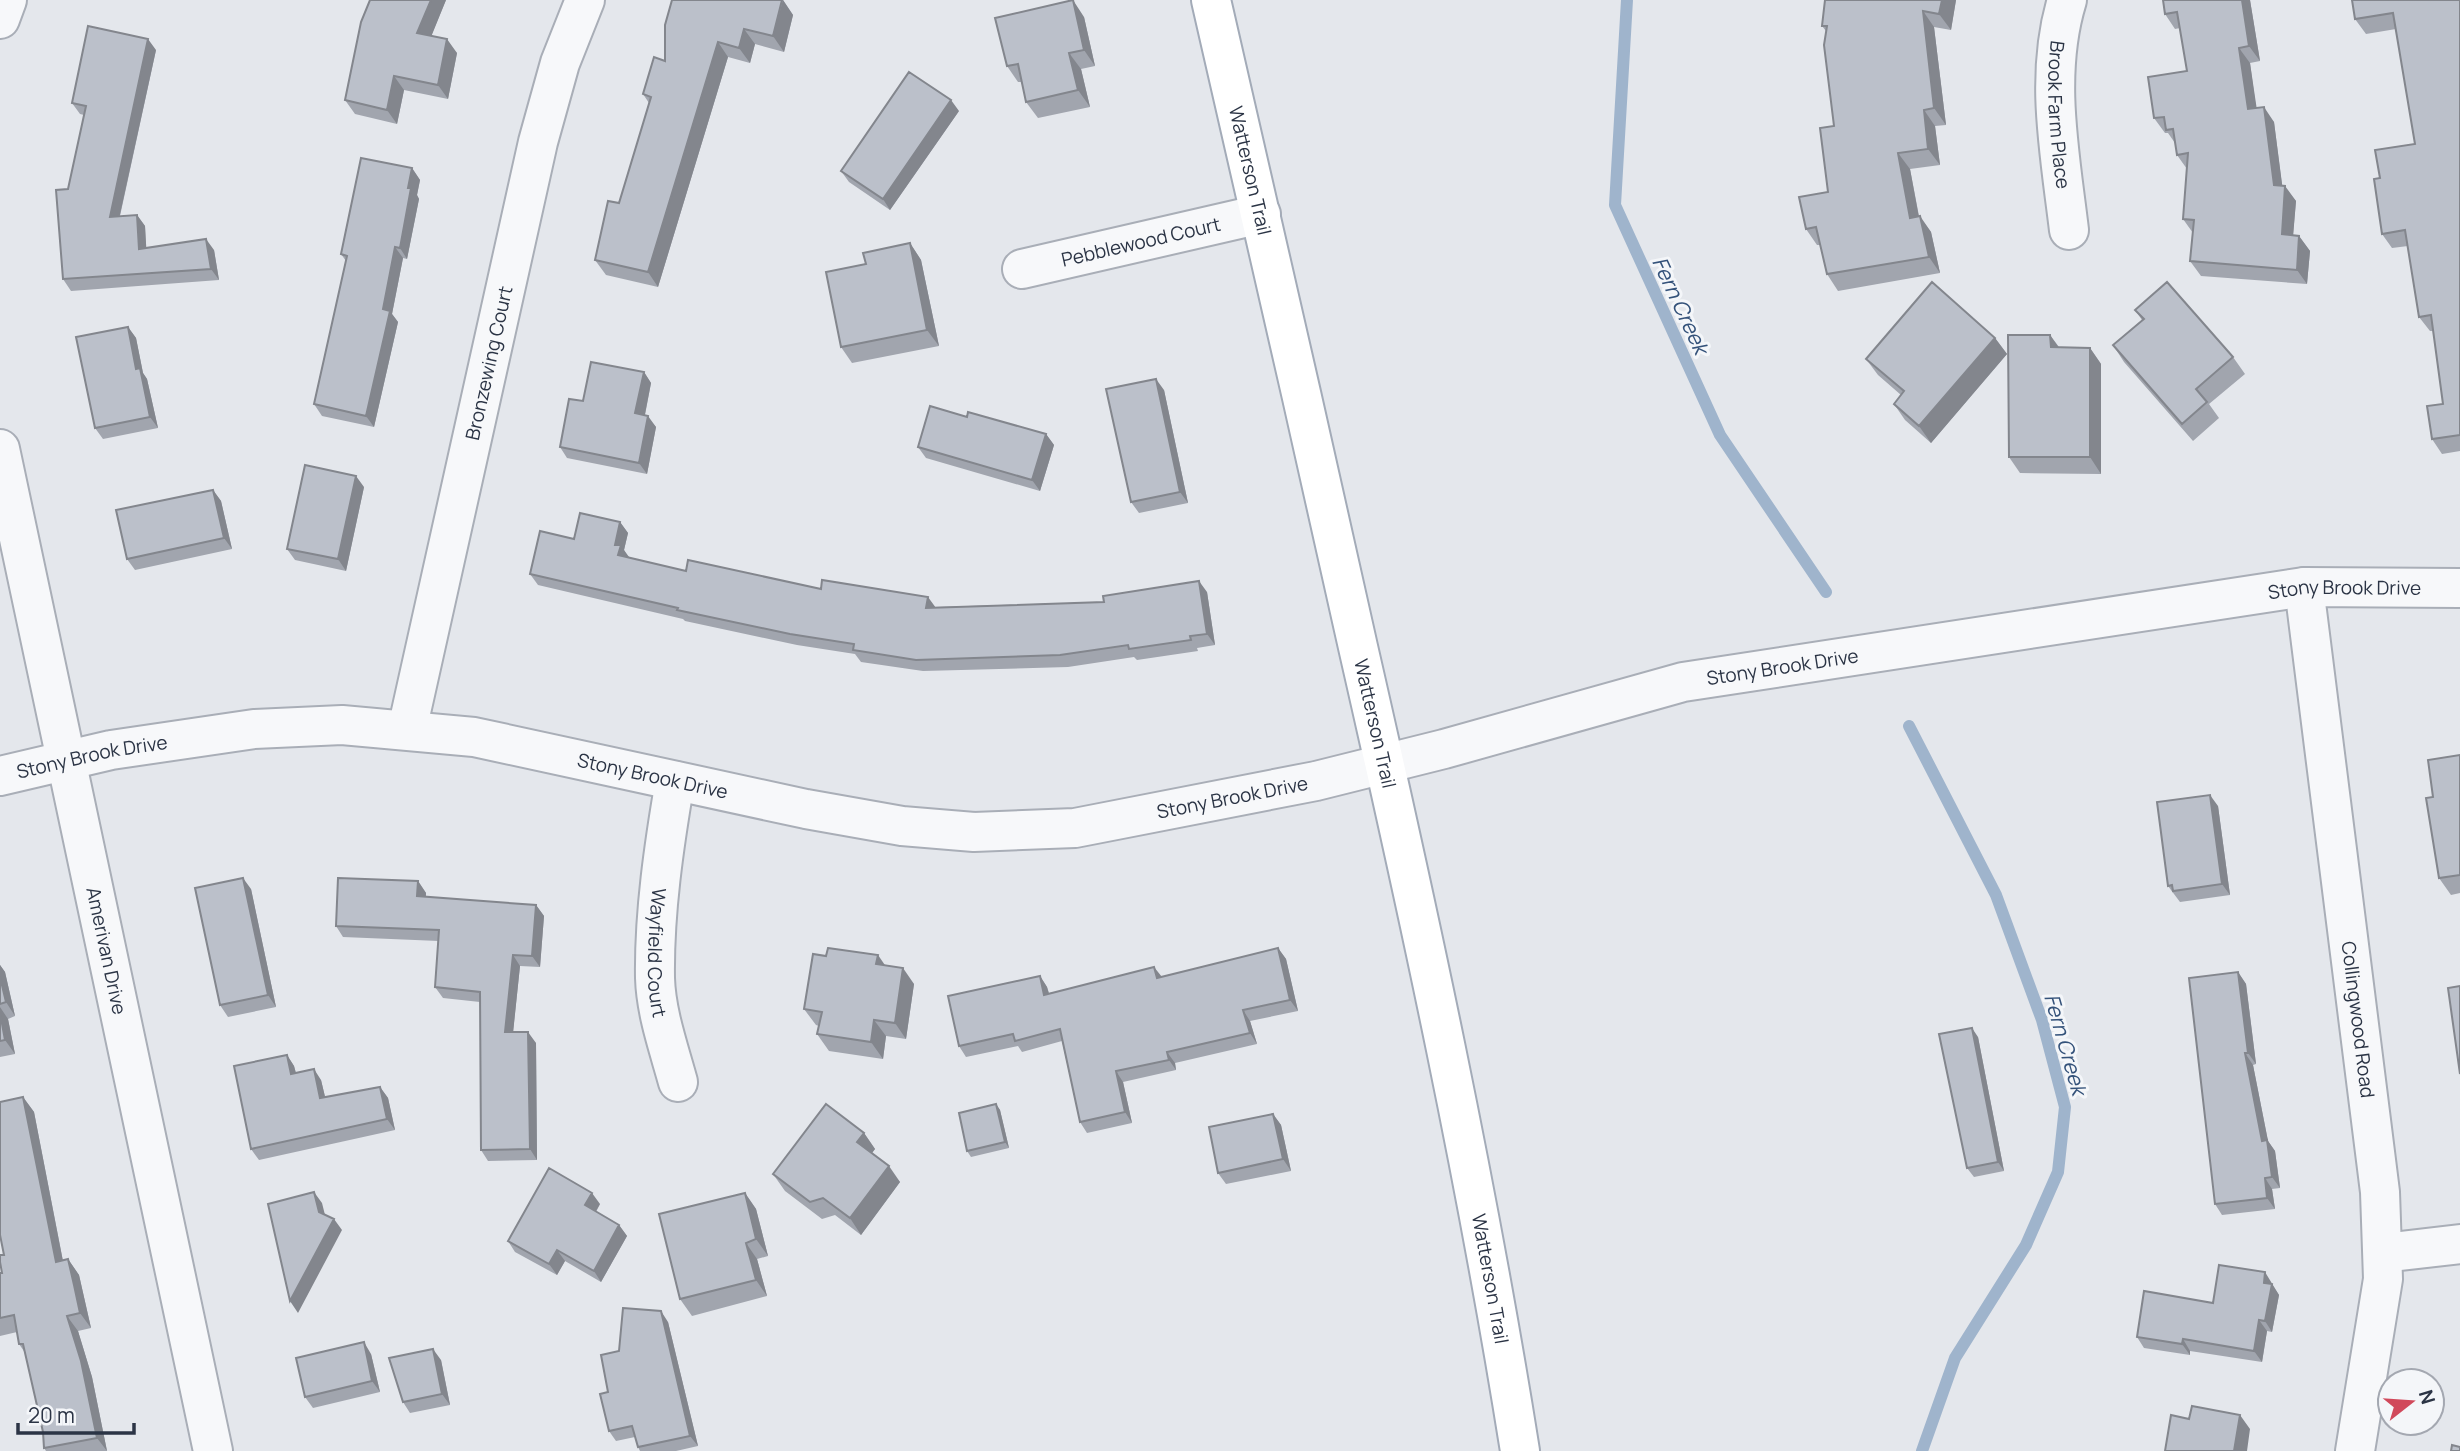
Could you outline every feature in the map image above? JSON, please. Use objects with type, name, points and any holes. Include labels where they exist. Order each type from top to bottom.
[{"type":"main road","name":"Watterson Trail","points":[[1211,0],[1386,764],[1449,1059],[1520,1451]]},
{"type":"street","points":[[0,19],[7,0]]},
{"type":"street","name":"Bronzewing Court","points":[[407,730],[538,142],[560,63],[585,0]]},
{"type":"street","name":"Brook Farm Place","points":[[2067,0],[2054,74],[2068,230]]},
{"type":"street","name":"Pebblewood Court","points":[[1022,270],[1261,214]]},
{"type":"street","name":"Amerivan Drive","points":[[0,449],[213,1451]]},
{"type":"street","name":"Stony Brook Drive","points":[[0,776],[111,750],[254,729],[342,725],[474,737],[675,781],[902,826],[974,832],[1075,828],[1316,781],[1683,682],[2304,587],[2460,588]]},
{"type":"street","name":"Collingwood Road","points":[[2304,587],[2380,1192],[2383,1279],[2355,1451]]},
{"type":"street","name":"Wayfield Court","points":[[675,781],[663,851],[655,980],[662,1023],[678,1083]]},
{"type":"street","points":[[2383,1254],[2460,1244]]},
{"type":"building","points":[[370,0],[431,0],[417,33],[447,39],[438,85],[394,76],[387,110],[345,100],[361,22]]},
{"type":"building","points":[[672,0],[782,0],[773,36],[744,29],[739,48],[718,42],[648,272],[595,260],[608,201],[619,203],[651,97],[643,94],[654,57],[665,61],[665,25]]},
{"type":"building","points":[[1073,0],[1084,50],[1069,53],[1078,90],[1026,102],[1018,64],[1007,66],[995,18]]},
{"type":"building","points":[[1825,0],[1942,0],[1939,14],[1923,11],[1934,108],[1924,110],[1928,149],[1898,153],[1910,218],[1920,216],[1929,257],[1827,274],[1816,227],[1806,229],[1799,197],[1828,192],[1820,128],[1834,126],[1824,45],[1827,26],[1822,26]]},
{"type":"building","points":[[2163,0],[2242,0],[2249,46],[2239,48],[2248,109],[2264,107],[2274,185],[2285,186],[2282,234],[2299,236],[2297,270],[2190,261],[2194,220],[2183,219],[2188,153],[2177,155],[2173,129],[2166,130],[2164,117],[2154,118],[2148,77],[2187,71],[2177,12],[2165,14]]},
{"type":"building","points":[[2352,0],[2460,0],[2460,435],[2432,439],[2427,406],[2443,404],[2431,315],[2419,317],[2405,230],[2382,234],[2374,179],[2380,178],[2375,150],[2415,144],[2393,13],[2355,19]]},
{"type":"building","points":[[88,26],[148,39],[110,217],[137,215],[139,249],[206,239],[211,269],[63,279],[56,190],[68,189],[86,106],[72,103]]},
{"type":"building","points":[[909,72],[951,100],[883,199],[841,171]]},
{"type":"building","points":[[361,158],[412,168],[400,248],[395,247],[383,309],[390,311],[366,416],[314,404],[347,256],[341,254]]},
{"type":"building","points":[[910,243],[927,330],[841,347],[826,272],[866,264],[863,253]]},
{"type":"building","points":[[1932,282],[1995,338],[1919,426],[1894,404],[1904,391],[1866,359]]},
{"type":"building","points":[[2167,282],[2233,357],[2196,389],[2207,402],[2182,424],[2113,345],[2144,319],[2135,310]]},
{"type":"building","points":[[128,327],[136,369],[140,368],[150,417],[95,428],[76,337]]},
{"type":"building","points":[[2008,335],[2050,335],[2051,347],[2090,348],[2090,457],[2009,457]]},
{"type":"building","points":[[591,362],[644,372],[635,413],[648,416],[639,463],[560,447],[569,399],[583,401]]},
{"type":"building","points":[[1156,379],[1180,492],[1131,502],[1106,389]]},
{"type":"building","points":[[930,406],[967,417],[968,412],[1046,434],[1032,480],[918,447]]},
{"type":"building","points":[[305,465],[356,476],[338,559],[287,549]]},
{"type":"building","points":[[213,490],[224,538],[127,559],[116,510]]},
{"type":"building","points":[[580,513],[620,522],[615,545],[621,545],[618,555],[686,571],[688,560],[821,589],[822,580],[928,597],[926,608],[1104,602],[1103,596],[1199,581],[1207,634],[1190,636],[1191,640],[1129,649],[1128,645],[1060,655],[916,660],[853,650],[854,644],[790,634],[677,610],[678,608],[530,574],[540,531],[574,539]]},
{"type":"building","points":[[2460,755],[2460,875],[2439,878],[2426,798],[2433,797],[2428,760]]},
{"type":"building","points":[[2210,795],[2222,884],[2173,891],[2172,885],[2168,886],[2157,802]]},
{"type":"building","points":[[243,878],[268,995],[220,1005],[195,888]]},
{"type":"building","points":[[338,878],[418,881],[417,896],[536,905],[532,956],[513,955],[505,1032],[528,1032],[530,1149],[481,1150],[480,992],[435,987],[439,930],[336,926]]},
{"type":"building","points":[[828,948],[878,955],[876,964],[903,968],[895,1023],[874,1020],[871,1042],[817,1034],[822,1012],[804,1009],[813,954],[826,956]]},
{"type":"building","points":[[1278,948],[1290,1000],[1243,1010],[1250,1033],[1167,1052],[1169,1060],[1116,1071],[1125,1112],[1080,1122],[1060,1029],[1015,1041],[1013,1034],[959,1046],[948,996],[1040,976],[1044,995],[1154,967],[1157,978]]},
{"type":"building","points":[[2238,972],[2248,1053],[2245,1053],[2262,1141],[2267,1140],[2272,1177],[2265,1178],[2267,1198],[2215,1204],[2189,978]]},
{"type":"building","points":[[0,977],[6,1002],[0,1004]]},
{"type":"building","points":[[2460,986],[2460,1074],[2448,988]]},
{"type":"building","points":[[0,1013],[5,1040],[0,1041]]},
{"type":"building","points":[[1972,1028],[1998,1162],[1967,1168],[1939,1034]]},
{"type":"building","points":[[287,1055],[291,1074],[314,1069],[320,1098],[380,1087],[387,1119],[251,1149],[234,1066]]},
{"type":"building","points":[[23,1097],[56,1262],[68,1259],[74,1285],[80,1313],[67,1316],[81,1361],[97,1438],[44,1448],[43,1432],[23,1344],[19,1344],[14,1315],[0,1318],[0,1255],[4,1255],[0,1235],[0,1102]]},
{"type":"building","points":[[826,1104],[864,1133],[857,1142],[889,1166],[850,1218],[823,1198],[810,1202],[773,1174]]},
{"type":"building","points":[[996,1104],[1005,1142],[967,1151],[959,1113]]},
{"type":"building","points":[[1273,1114],[1283,1159],[1218,1173],[1209,1127]]},
{"type":"building","points":[[549,1168],[592,1193],[585,1205],[619,1225],[594,1271],[557,1250],[549,1264],[508,1241]]},
{"type":"building","points":[[314,1192],[319,1212],[334,1219],[290,1301],[268,1204]]},
{"type":"building","points":[[745,1193],[756,1239],[746,1243],[756,1280],[680,1299],[659,1214]]},
{"type":"building","points":[[2219,1265],[2265,1272],[2264,1283],[2272,1284],[2265,1321],[2259,1320],[2254,1351],[2183,1339],[2182,1344],[2137,1337],[2144,1291],[2213,1303]]},
{"type":"building","points":[[623,1308],[661,1311],[690,1436],[638,1447],[632,1426],[609,1431],[600,1394],[608,1392],[601,1355],[619,1351]]},
{"type":"building","points":[[364,1342],[372,1381],[305,1397],[296,1358]]},
{"type":"building","points":[[433,1349],[442,1394],[403,1402],[389,1358]]},
{"type":"building","points":[[2192,1406],[2240,1415],[2234,1451],[2165,1451],[2171,1415],[2189,1419]]},
{"type":"building","points":[[2452,1445],[2460,1447],[2460,1451],[2451,1451]]},
{"type":"waterway","name":"Fern Creek","points":[[1627,0],[1615,205],[1720,435],[1826,592]]},
{"type":"waterway","name":"Fern Creek","points":[[1909,726],[1996,895],[2042,1020],[2065,1107],[2058,1172],[2026,1245],[1955,1358],[1922,1451]]}]
